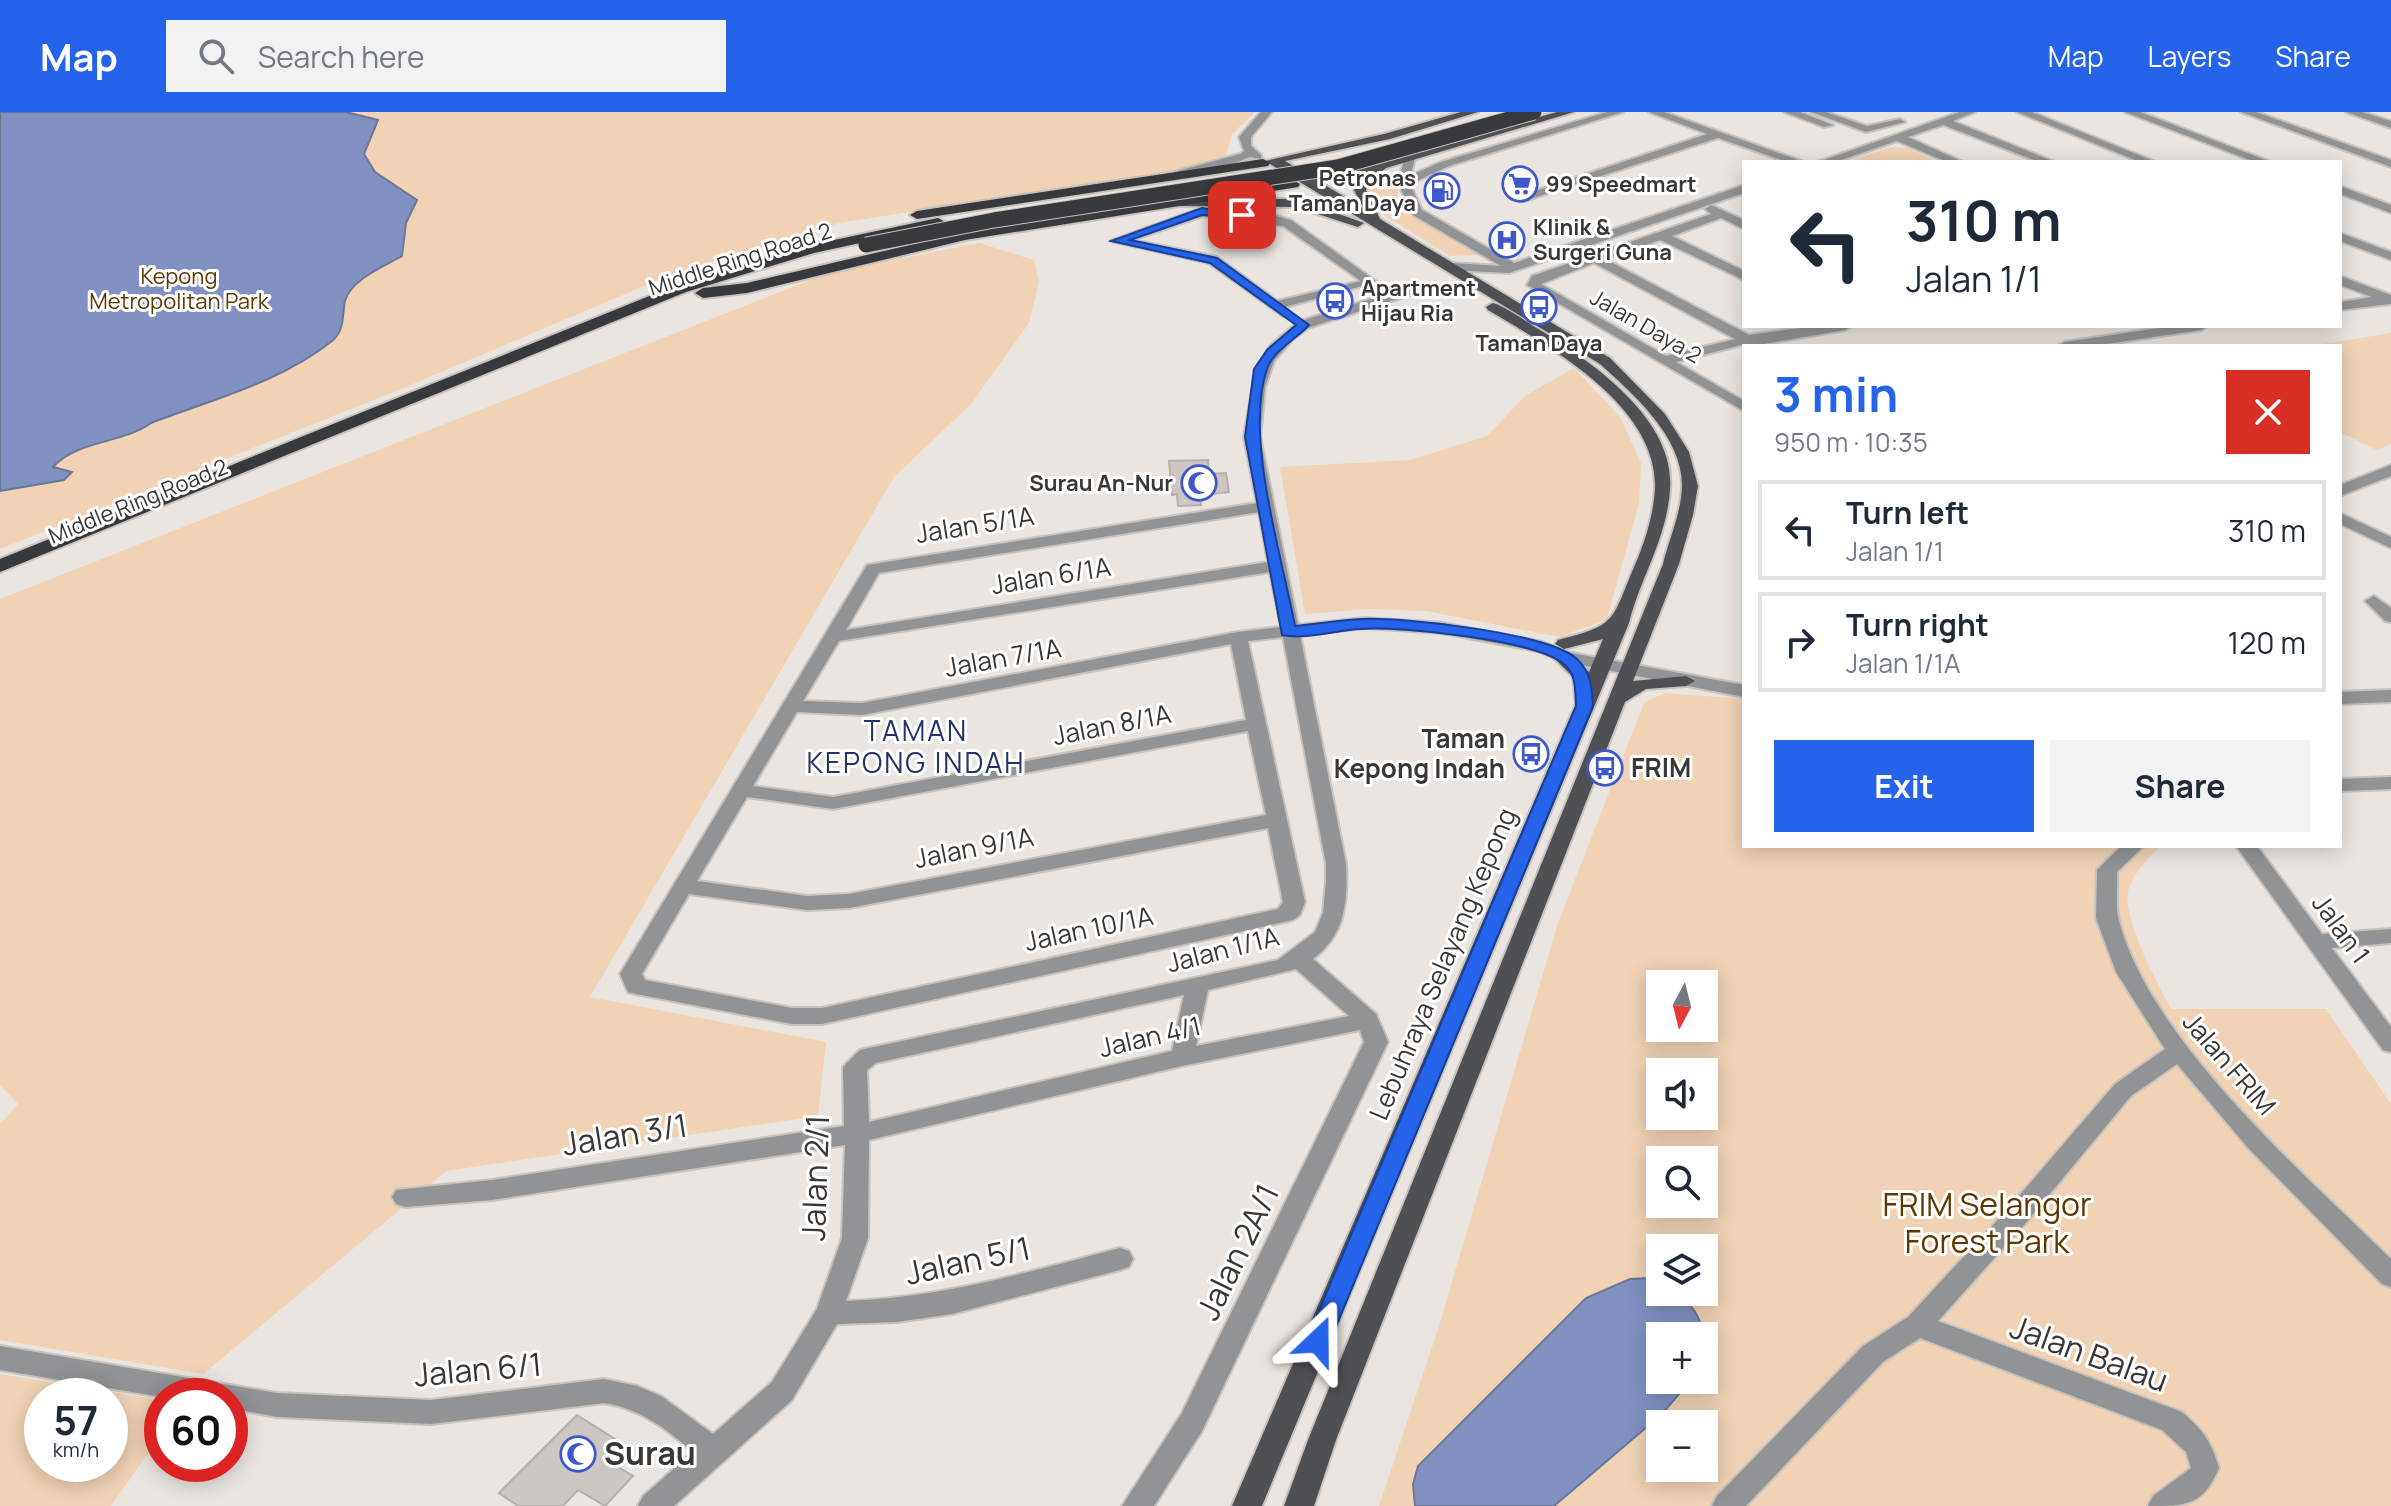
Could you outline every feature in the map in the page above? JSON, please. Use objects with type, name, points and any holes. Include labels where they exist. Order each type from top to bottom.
[{"type":"highway","name":"Middle Ring Road 2","points":[[0,581],[703,293],[786,265],[862,242],[985,214],[1326,161],[1502,112]]},
{"type":"highway","name":"Middle Ring Road 2","points":[[0,566],[680,289],[772,259],[994,220],[1338,167],[1534,112]]},
{"type":"highway","points":[[680,289],[697,274],[722,264],[776,247],[885,221],[1269,162]]},
{"type":"highway","points":[[1201,172],[1245,178],[1248,189],[1238,195]]},
{"type":"highway","points":[[703,293],[747,288],[965,236],[1293,184]]},
{"type":"main road","points":[[1269,162],[1473,112]]},
{"type":"main road","points":[[1293,184],[1376,167],[1569,112]]},
{"type":"main road","points":[[1344,146],[1321,155],[1317,159],[1319,163],[1338,167],[1376,167]]},
{"type":"main road","points":[[1269,162],[1310,181],[1581,344],[1624,378],[1663,423],[1688,471],[1690,486],[1671,564],[1322,1440],[1299,1506]]},
{"type":"main road","name":"Lebuhraya Selayang Kepong","points":[[1247,1506],[1620,623],[1646,559],[1663,486],[1658,454],[1617,394],[1586,364],[1293,184],[1269,162]]},
{"type":"main road","points":[[1374,219],[1362,197],[1361,185],[1376,167]]},
{"type":"main road","points":[[1167,204],[1242,200],[1297,203],[1358,223]]},
{"type":"main road","points":[[1584,706],[1582,675],[1563,650],[1620,623]]},
{"type":"main road","points":[[1617,699],[1642,684],[1686,681]]},
{"type":"street","points":[[1267,112],[1247,130],[1245,143],[1250,151],[1269,162]]},
{"type":"street","points":[[1269,162],[1258,138],[1279,112]]},
{"type":"street","points":[[1404,183],[1445,164],[1618,112]]},
{"type":"street","points":[[1654,112],[1792,160]]},
{"type":"street","points":[[1789,112],[1881,142]]},
{"type":"street","points":[[1816,112],[1866,129],[1930,112]]},
{"type":"street","points":[[1881,112],[1905,120]]},
{"type":"street","points":[[2022,112],[2145,160]]},
{"type":"street","points":[[2130,112],[2260,160]]},
{"type":"street","points":[[2246,112],[2391,164]]},
{"type":"street","points":[[2355,112],[2391,125]]},
{"type":"street","points":[[1830,160],[1955,115],[2045,160]]},
{"type":"street","points":[[1520,198],[1718,134]]},
{"type":"street","points":[[1898,137],[1952,160]]},
{"type":"street","points":[[1173,177],[1197,167],[1241,159],[1250,151]]},
{"type":"street","points":[[1409,158],[1404,183],[1417,212],[1508,269]]},
{"type":"street","points":[[1452,267],[1508,269],[1742,190]]},
{"type":"street","points":[[2342,191],[2391,209]]},
{"type":"street","points":[[1701,205],[1742,224]]},
{"type":"street","points":[[1275,306],[1371,282],[1300,231],[1268,218],[1202,212],[1117,241],[1213,260],[1275,306],[1303,325]]},
{"type":"street","points":[[1595,259],[1721,214]]},
{"type":"street","points":[[1663,236],[1742,275]]},
{"type":"street","points":[[2342,238],[2391,256]]},
{"type":"street","points":[[1595,259],[1752,343],[1834,328]]},
{"type":"street","name":"Jalan Daya 2","points":[[1595,259],[1537,279],[1534,285],[1742,406]]},
{"type":"street","points":[[1495,293],[1496,279],[1508,269]]},
{"type":"street","name":"Jalan 1/1A","points":[[855,1067],[868,1056],[888,1051],[1284,966],[1311,951],[1332,926],[1337,888],[1330,834],[1252,437],[1260,369],[1271,352],[1303,325],[1418,288],[1430,281],[1434,271]]},
{"type":"street","points":[[2342,281],[2390,299]]},
{"type":"street","name":"Jalan 1/1A","points":[[1418,288],[1465,290]]},
{"type":"street","points":[[2342,306],[2390,299]]},
{"type":"street","points":[[2112,328],[2126,337]]},
{"type":"street","points":[[2079,344],[2187,328]]},
{"type":"street","points":[[1663,361],[1742,345]]},
{"type":"street","points":[[2342,490],[2386,476]]},
{"type":"street","name":"Jalan 5/1A","points":[[833,637],[867,576],[881,566],[1266,506]]},
{"type":"street","points":[[2342,519],[2391,543]]},
{"type":"street","name":"Jalan 6/1A","points":[[833,637],[1277,566]]},
{"type":"street","points":[[2374,601],[2391,617]]},
{"type":"street","name":"Jalan 7/1A","points":[[789,706],[862,709],[1234,641],[1277,640],[1288,631],[1365,623],[1404,624],[1631,664]]},
{"type":"street","points":[[683,886],[833,637]]},
{"type":"street","name":"Jalan 10/1A","points":[[683,886],[631,974],[636,986],[792,1016],[822,1016],[1285,915],[1292,910],[1294,902],[1257,724],[1234,641]]},
{"type":"street","points":[[1631,664],[1686,681],[1742,688]]},
{"type":"street","points":[[1631,664],[1742,688]]},
{"type":"street","points":[[2342,698],[2391,696]]},
{"type":"street","name":"Jalan 8/1A","points":[[740,790],[833,803],[1257,724]]},
{"type":"street","points":[[2342,785],[2391,783]]},
{"type":"street","name":"Jalan 9/1A","points":[[683,886],[807,903],[849,901],[1275,820]]},
{"type":"street","name":"Jalan 1","points":[[2247,848],[2391,1044]]},
{"type":"street","name":"Jalan FRIM","points":[[2126,849],[2111,863],[2103,886],[2108,922],[2140,998],[2177,1052],[2391,1276]]},
{"type":"street","points":[[2316,942],[2391,936]]},
{"type":"street","points":[[1299,959],[1368,1020]]},
{"type":"street","points":[[1182,1057],[1197,987]]},
{"type":"street","name":"Jalan 4/1","points":[[855,1134],[1182,1057],[1368,1020]]},
{"type":"street","name":"Jalan 2A/1","points":[[1137,1506],[1192,1422],[1326,1149],[1376,1042],[1368,1020]]},
{"type":"street","points":[[1727,1506],[1873,1354],[1918,1325],[2016,1217],[2123,1090],[2177,1052]]},
{"type":"street","name":"Jalan 2/1","points":[[653,1506],[782,1391],[829,1313],[855,1238],[858,1182],[855,1067]]},
{"type":"street","name":"Jalan 3/1","points":[[405,1197],[492,1190],[855,1134]]},
{"type":"street","name":"Jalan 5/1","points":[[829,1313],[897,1311],[952,1303],[1120,1259]]},
{"type":"street","name":"Jalan Balau","points":[[1918,1325],[2172,1421],[2198,1445],[2205,1468],[2200,1479],[2163,1506]]},
{"type":"street","name":"Jalan 6/1","points":[[0,1358],[144,1382]]},
{"type":"street","name":"Jalan 6/1","points":[[248,1400],[277,1405],[431,1412],[604,1391],[630,1394],[665,1411],[714,1453]]},
{"type":"green space","name":"Kepong Metropolitan Park","points":[[0,112],[1255,112],[1232,134],[1226,155],[1172,171],[839,223],[672,274],[406,387],[0,549]]},
{"type":"green space","points":[[1890,147],[1907,148],[1934,160],[1853,160]]},
{"type":"green space","points":[[1398,169],[1398,203],[1414,217],[1480,255],[1450,256],[1376,210],[1368,191],[1376,177]]},
{"type":"green space","points":[[979,243],[1034,260],[1039,282],[1029,323],[971,404],[894,477],[590,997],[826,1042],[818,1116],[446,1171],[203,1374],[0,1340],[0,1124],[18,1104],[0,1085],[0,599],[831,272]]},
{"type":"green space","points":[[2391,333],[2391,444],[2377,450],[2342,433],[2342,344],[2323,344]]},
{"type":"green space","points":[[1574,368],[1620,417],[1641,463],[1639,503],[1607,619],[1560,637],[1426,611],[1368,609],[1305,614],[1280,467],[1410,460],[1487,436],[1525,396]]},
{"type":"green space","name":"FRIM Selangor Forest Park","points":[[1664,693],[1742,699],[1742,848],[2158,848],[2133,879],[2128,904],[2136,935],[2171,1009],[2326,1009],[2391,1104],[2391,1506],[1379,1506],[1439,1326],[1558,923],[1644,703]]},
{"type":"green space","points":[[0,1374],[25,1378],[24,1482],[128,1482],[111,1506],[0,1506]]},
{"type":"green space","points":[[128,1395],[144,1397],[144,1459],[128,1482]]},
{"type":"water","points":[[0,112],[346,112],[378,120],[364,154],[375,172],[417,200],[406,223],[402,256],[354,286],[345,301],[341,327],[336,337],[291,368],[127,435],[74,452],[53,467],[72,472],[64,480],[0,491]]},
{"type":"water","points":[[1646,1278],[1646,1306],[1690,1306],[1700,1322],[1646,1322],[1646,1394],[1679,1394],[1665,1410],[1646,1410],[1646,1428],[1554,1506],[1415,1506],[1413,1484],[1418,1466],[1586,1298],[1630,1279]]},
{"type":"building","name":"Surau An-Nur","points":[[1208,460],[1209,474],[1226,473],[1229,492],[1200,495],[1201,505],[1178,506],[1177,494],[1172,495],[1169,461]]},
{"type":"building","name":"Surau","points":[[577,1415],[626,1446],[610,1462],[633,1476],[605,1506],[578,1490],[563,1506],[518,1506],[499,1493]]},
{"type":"place","name":"99 Speedmart","points":[[1520,184]]},
{"type":"place","name":"Petronas Taman Daya","points":[[1442,191]]},
{"type":"place","name":"Klinik & Surgeri Guna","points":[[1507,240]]},
{"type":"place","name":"Apartment Hijau Ria","points":[[1335,301]]},
{"type":"place","name":"Taman Daya","points":[[1539,307]]},
{"type":"place","name":"Surau An-Nur","points":[[1199,483]]},
{"type":"place","name":"Taman Kepong Indah","points":[[1531,754]]},
{"type":"place","name":"FRIM","points":[[1605,768]]},
{"type":"place","name":"Surau","points":[[578,1454]]},
{"type":"district","name":"TAMAN KEPONG INDAH","points":[[916,747]]},
{"type":"route","points":[[1242,215],[1202,212],[1120,237],[1117,241],[1213,260],[1303,325],[1271,352],[1260,369],[1252,437],[1288,631],[1365,623],[1442,628],[1542,647],[1571,662],[1583,681],[1584,706],[1318,1341]]}]
